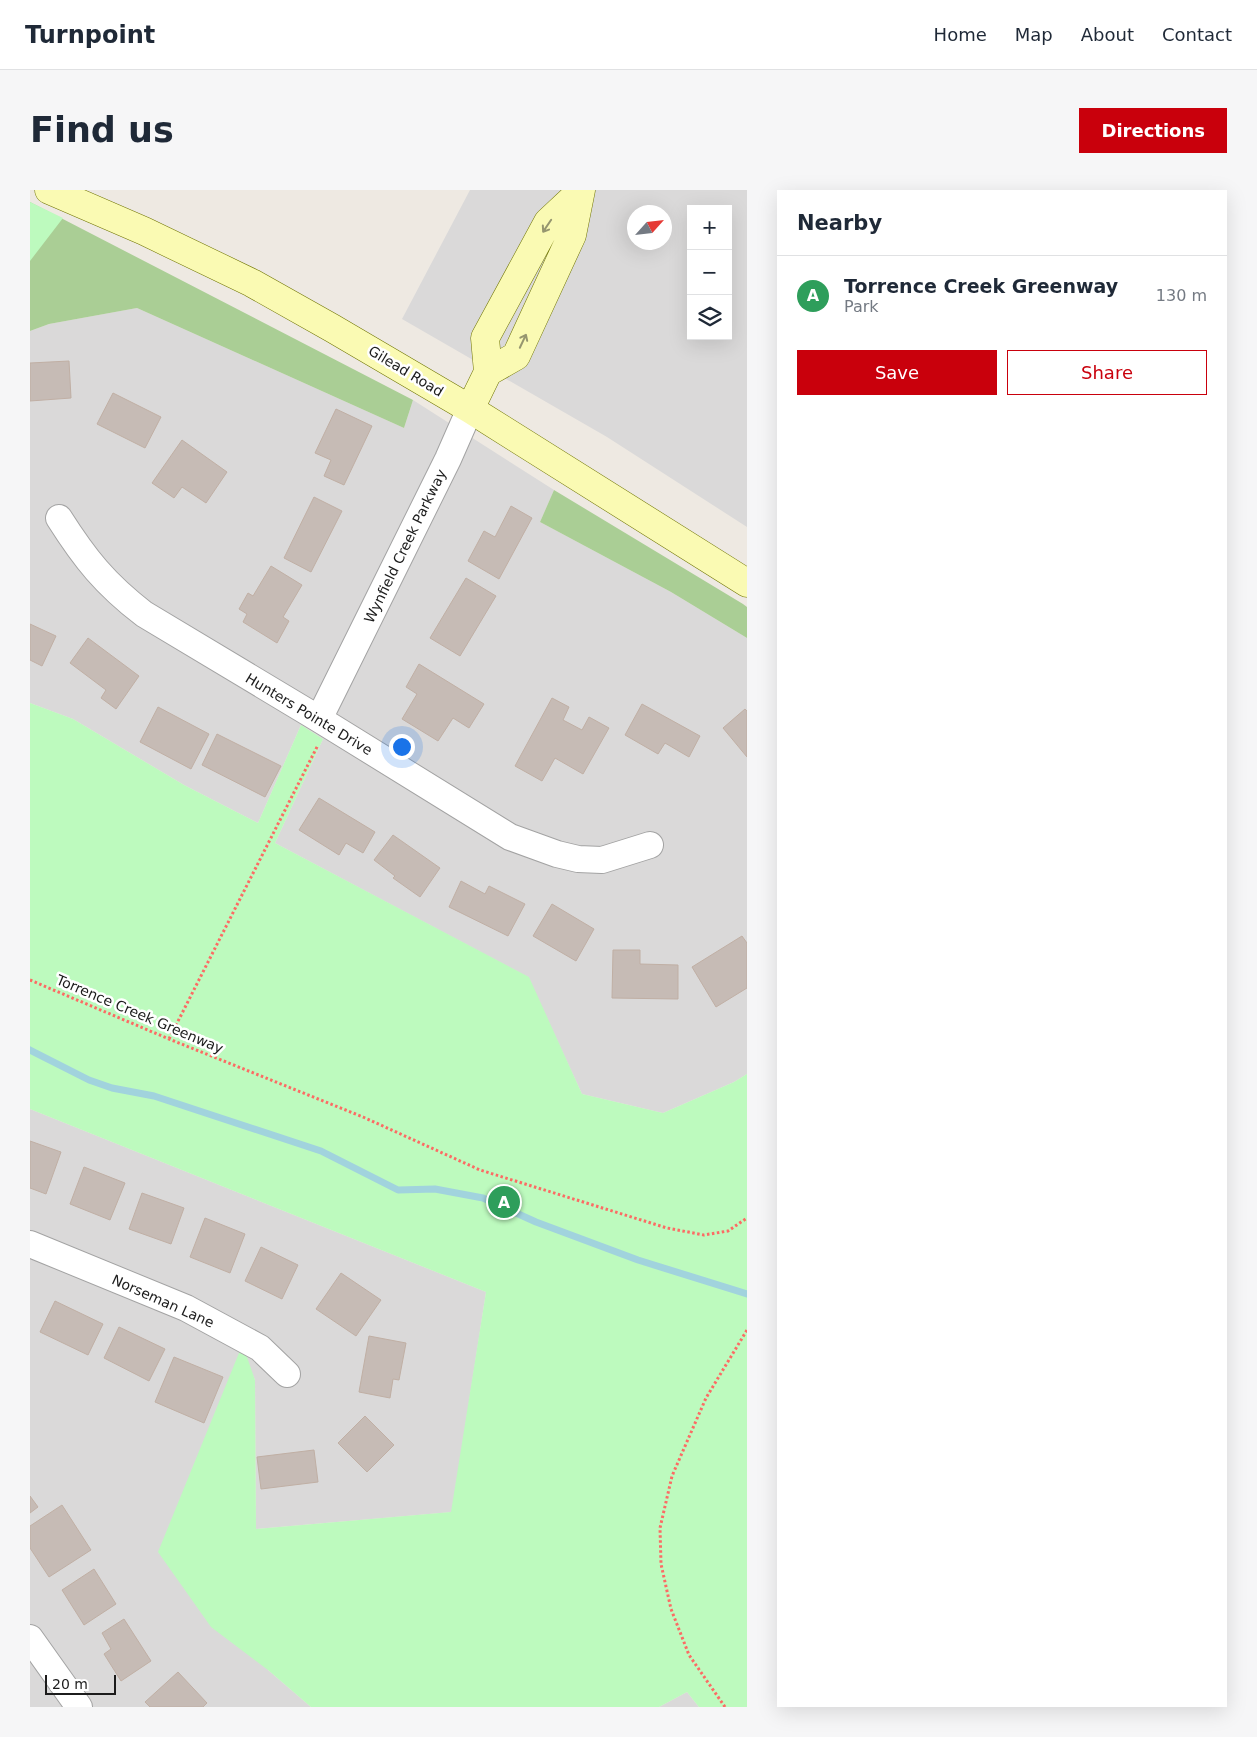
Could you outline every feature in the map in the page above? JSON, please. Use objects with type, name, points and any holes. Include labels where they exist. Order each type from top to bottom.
[{"type":"main road","name":"Gilead Road","points":[[49,190],[144,231],[252,283],[470,409],[747,583]]},
{"type":"main road","points":[[580,191],[572,235],[516,356],[488,372],[484,338],[548,222],[580,191]]},
{"type":"main road","name":"Wynfield Creek Parkway","points":[[470,409],[488,372]]},
{"type":"street","name":"Wynfield Creek Parkway","points":[[319,731],[470,409]]},
{"type":"street","name":"Hunters Pointe Drive","points":[[59,518],[94,568],[121,596],[144,614],[319,731],[510,837],[557,854],[578,859],[602,860],[650,845]]},
{"type":"street","name":"Norseman Lane","points":[[30,1244],[186,1308],[260,1348],[287,1374]]},
{"type":"street","points":[[30,1638],[79,1707]]},
{"type":"path","points":[[169,1039],[319,731]]},
{"type":"path","name":"Torrence Creek Greenway","points":[[30,980],[169,1039],[363,1117],[480,1170],[667,1228],[704,1235],[728,1231],[747,1218]]},
{"type":"path","points":[[725,1707],[689,1655],[670,1609],[661,1564],[660,1528],[672,1476],[706,1398],[747,1330]]},
{"type":"shaded area","points":[[470,190],[747,190],[747,527],[607,437],[402,319]]},
{"type":"shaded area","points":[[137,308],[404,428],[413,400],[554,490],[540,522],[671,592],[747,638],[747,1074],[734,1082],[663,1113],[582,1094],[528,977],[275,843],[323,739],[301,725],[258,823],[184,785],[73,719],[30,703],[30,331],[49,324]]},
{"type":"shaded area","points":[[30,1109],[486,1292],[452,1512],[256,1529],[268,1670],[311,1707],[30,1707]],"holes":[[[241,1349],[255,1380],[256,1527]]]},
{"type":"shaded area","points":[[687,1692],[699,1707],[659,1707]]},
{"type":"green space","points":[[30,202],[413,400],[404,428],[137,308],[49,324],[30,331]]},
{"type":"green space","points":[[30,202],[63,218],[30,261]]},
{"type":"green space","points":[[554,490],[747,607],[747,638],[671,592],[540,522]]},
{"type":"green space","points":[[30,703],[73,719],[184,785],[258,823],[301,725],[323,739],[275,843],[529,977],[582,1094],[663,1113],[734,1082],[747,1074],[747,1707],[699,1707],[687,1692],[659,1707],[311,1707],[268,1670],[211,1627],[158,1552],[241,1348],[247,1357],[255,1380],[256,1529],[451,1512],[486,1292],[30,1109]]},
{"type":"building","points":[[69,361],[71,398],[30,401],[30,363]]},
{"type":"building","points":[[113,393],[161,417],[145,448],[97,424]]},
{"type":"building","points":[[336,409],[372,426],[344,485],[324,476],[331,460],[315,453]]},
{"type":"building","points":[[182,440],[227,472],[206,503],[182,487],[174,498],[152,483]]},
{"type":"building","points":[[314,497],[342,511],[311,572],[284,558]]},
{"type":"building","points":[[511,506],[532,518],[499,579],[468,561],[484,531],[495,537]]},
{"type":"building","points":[[271,566],[302,585],[283,617],[289,621],[277,643],[243,622],[247,614],[239,609],[248,593],[253,596]]},
{"type":"building","points":[[466,578],[496,596],[460,656],[430,638]]},
{"type":"building","points":[[30,624],[56,636],[42,666],[30,660]]},
{"type":"building","points":[[88,638],[139,676],[116,709],[101,698],[106,690],[70,663]]},
{"type":"building","points":[[419,664],[484,704],[469,728],[453,718],[438,741],[402,719],[417,694],[406,687]]},
{"type":"building","points":[[552,698],[569,707],[563,720],[582,730],[589,717],[609,728],[583,774],[555,758],[542,781],[515,766]]},
{"type":"building","points":[[642,704],[700,736],[689,757],[665,743],[658,754],[625,735]]},
{"type":"building","points":[[158,707],[209,734],[191,769],[140,742]]},
{"type":"building","points":[[745,709],[747,711],[747,757],[723,728]]},
{"type":"building","points":[[217,734],[281,766],[265,797],[202,765]]},
{"type":"building","points":[[319,798],[375,832],[363,853],[346,843],[339,855],[299,830]]},
{"type":"building","points":[[393,835],[440,868],[420,897],[393,878],[395,876],[374,860]]},
{"type":"building","points":[[461,881],[485,894],[489,886],[525,904],[508,936],[449,907]]},
{"type":"building","points":[[552,904],[594,929],[576,961],[533,936]]},
{"type":"building","points":[[742,936],[747,943],[747,988],[716,1007],[692,967]]},
{"type":"building","points":[[613,950],[640,950],[640,964],[678,965],[678,999],[612,998]]},
{"type":"building","points":[[30,1141],[61,1152],[46,1194],[30,1188]]},
{"type":"building","points":[[84,1167],[125,1183],[110,1220],[70,1204]]},
{"type":"building","points":[[142,1193],[184,1208],[171,1244],[129,1229]]},
{"type":"building","points":[[205,1218],[245,1234],[230,1273],[190,1257]]},
{"type":"building","points":[[261,1247],[298,1265],[282,1299],[245,1281]]},
{"type":"building","points":[[341,1273],[381,1300],[356,1336],[316,1309]]},
{"type":"building","points":[[55,1301],[103,1324],[88,1355],[40,1332]]},
{"type":"building","points":[[119,1327],[165,1349],[149,1381],[104,1358]]},
{"type":"building","points":[[369,1336],[406,1343],[399,1380],[393,1379],[390,1398],[359,1392]]},
{"type":"building","points":[[174,1357],[223,1377],[204,1423],[155,1402]]},
{"type":"building","points":[[365,1416],[394,1445],[367,1472],[338,1443]]},
{"type":"building","points":[[314,1450],[318,1482],[261,1489],[257,1457]]},
{"type":"building","points":[[30,1496],[38,1507],[30,1513]]},
{"type":"building","points":[[62,1505],[91,1550],[49,1577],[30,1548],[30,1526]]},
{"type":"building","points":[[94,1569],[116,1604],[84,1625],[62,1590]]},
{"type":"building","points":[[124,1619],[151,1661],[121,1681],[104,1654],[111,1649],[102,1633]]},
{"type":"building","points":[[178,1672],[207,1703],[203,1707],[150,1707],[145,1702]]},
{"type":"waterway","points":[[30,1050],[89,1080],[112,1088],[154,1096],[321,1151],[398,1190],[435,1189],[483,1198],[536,1222],[638,1260],[747,1294]]},
{"type":"place","name":"Torrence Creek Greenway","points":[[504,1202]]}]
